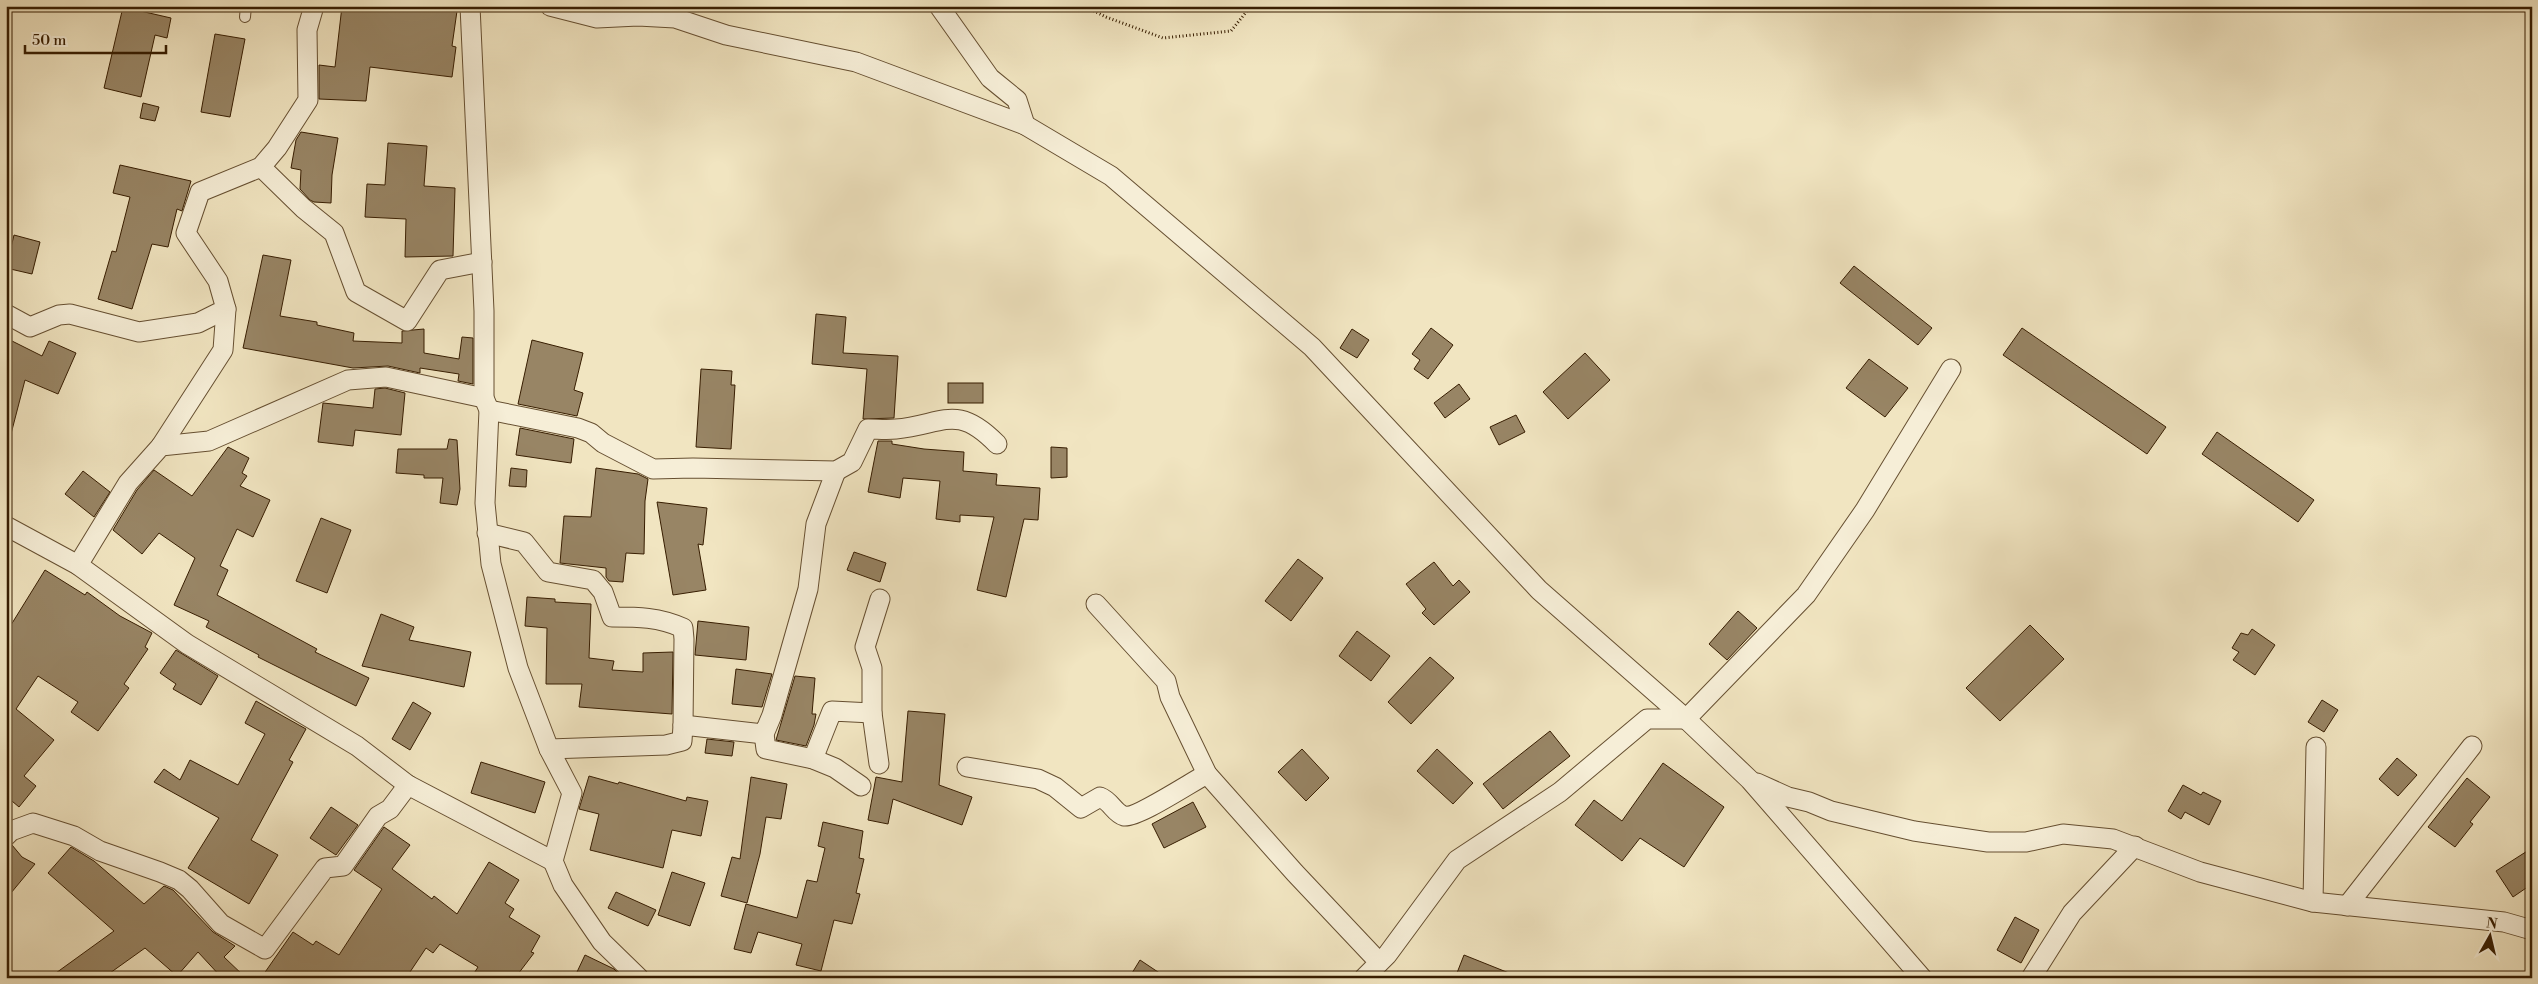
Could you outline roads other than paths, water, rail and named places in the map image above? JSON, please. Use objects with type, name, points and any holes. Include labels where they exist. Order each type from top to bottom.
[{"type":"street","points":[[78,565],[128,483],[161,446],[223,350],[226,309],[218,281],[186,233],[200,192],[261,167],[278,148],[308,100],[306,30],[314,6]]},
{"type":"street","points":[[470,6],[482,262],[486,404],[485,503],[491,564],[518,668],[548,749],[572,793],[553,861],[563,885],[602,942],[639,978]]},
{"type":"street","points":[[550,6],[597,18],[680,12],[726,34],[856,62],[1025,125],[1111,176],[1312,347],[1539,590],[1686,719],[1750,780],[1922,978]]},
{"type":"street","points":[[939,6],[990,78],[1017,100],[1025,125]]},
{"type":"street","points":[[261,167],[303,208],[334,234],[356,292],[407,321],[440,270],[482,262]]},
{"type":"street","points":[[6,314],[30,327],[59,315],[70,314],[138,332],[198,323],[226,309]]},
{"type":"street","points":[[1364,978],[1379,962],[1457,860],[1560,792],[1647,719],[1686,719],[1806,595],[1865,510],[1951,369]]},
{"type":"street","points":[[161,446],[209,441],[348,380],[386,377],[585,431],[653,469],[836,471],[852,462],[868,429],[895,430],[946,418],[967,421],[986,433],[997,444]]},
{"type":"street","points":[[836,471],[816,524],[808,589],[772,715],[764,734],[766,749],[813,759],[834,768],[861,786]]},
{"type":"street","points":[[6,526],[78,565],[187,644],[357,746],[408,785],[553,861]]},
{"type":"street","points":[[487,533],[524,542],[548,572],[593,580],[603,592],[612,617],[647,617],[665,620],[683,628],[682,741],[666,745],[548,749]]},
{"type":"street","points":[[879,764],[872,713],[872,668],[865,647],[880,599]]},
{"type":"street","points":[[1096,604],[1166,681],[1170,697],[1207,774],[1295,873],[1379,962]]},
{"type":"street","points":[[813,759],[832,711],[872,713]]},
{"type":"street","points":[[683,725],[764,734]]},
{"type":"street","points":[[2348,906],[2472,746]]},
{"type":"street","points":[[2313,902],[2316,747]]},
{"type":"street","points":[[967,766],[1038,779],[1055,787],[1081,808],[1100,798],[1107,800],[1117,812],[1125,816],[1132,816],[1147,809],[1207,774]]},
{"type":"street","points":[[1750,780],[1788,797],[1809,802],[1831,811],[1914,831],[1988,842],[2026,842],[2063,834],[2113,839],[2200,872],[2313,902],[2504,922],[2532,930]]},
{"type":"street","points":[[6,836],[11,831],[33,823],[74,836],[100,851],[179,880],[190,889],[221,924],[265,950],[325,868],[343,866],[378,816],[390,809],[408,785]]},
{"type":"street","points":[[2031,978],[2072,913],[2135,846]]}]
